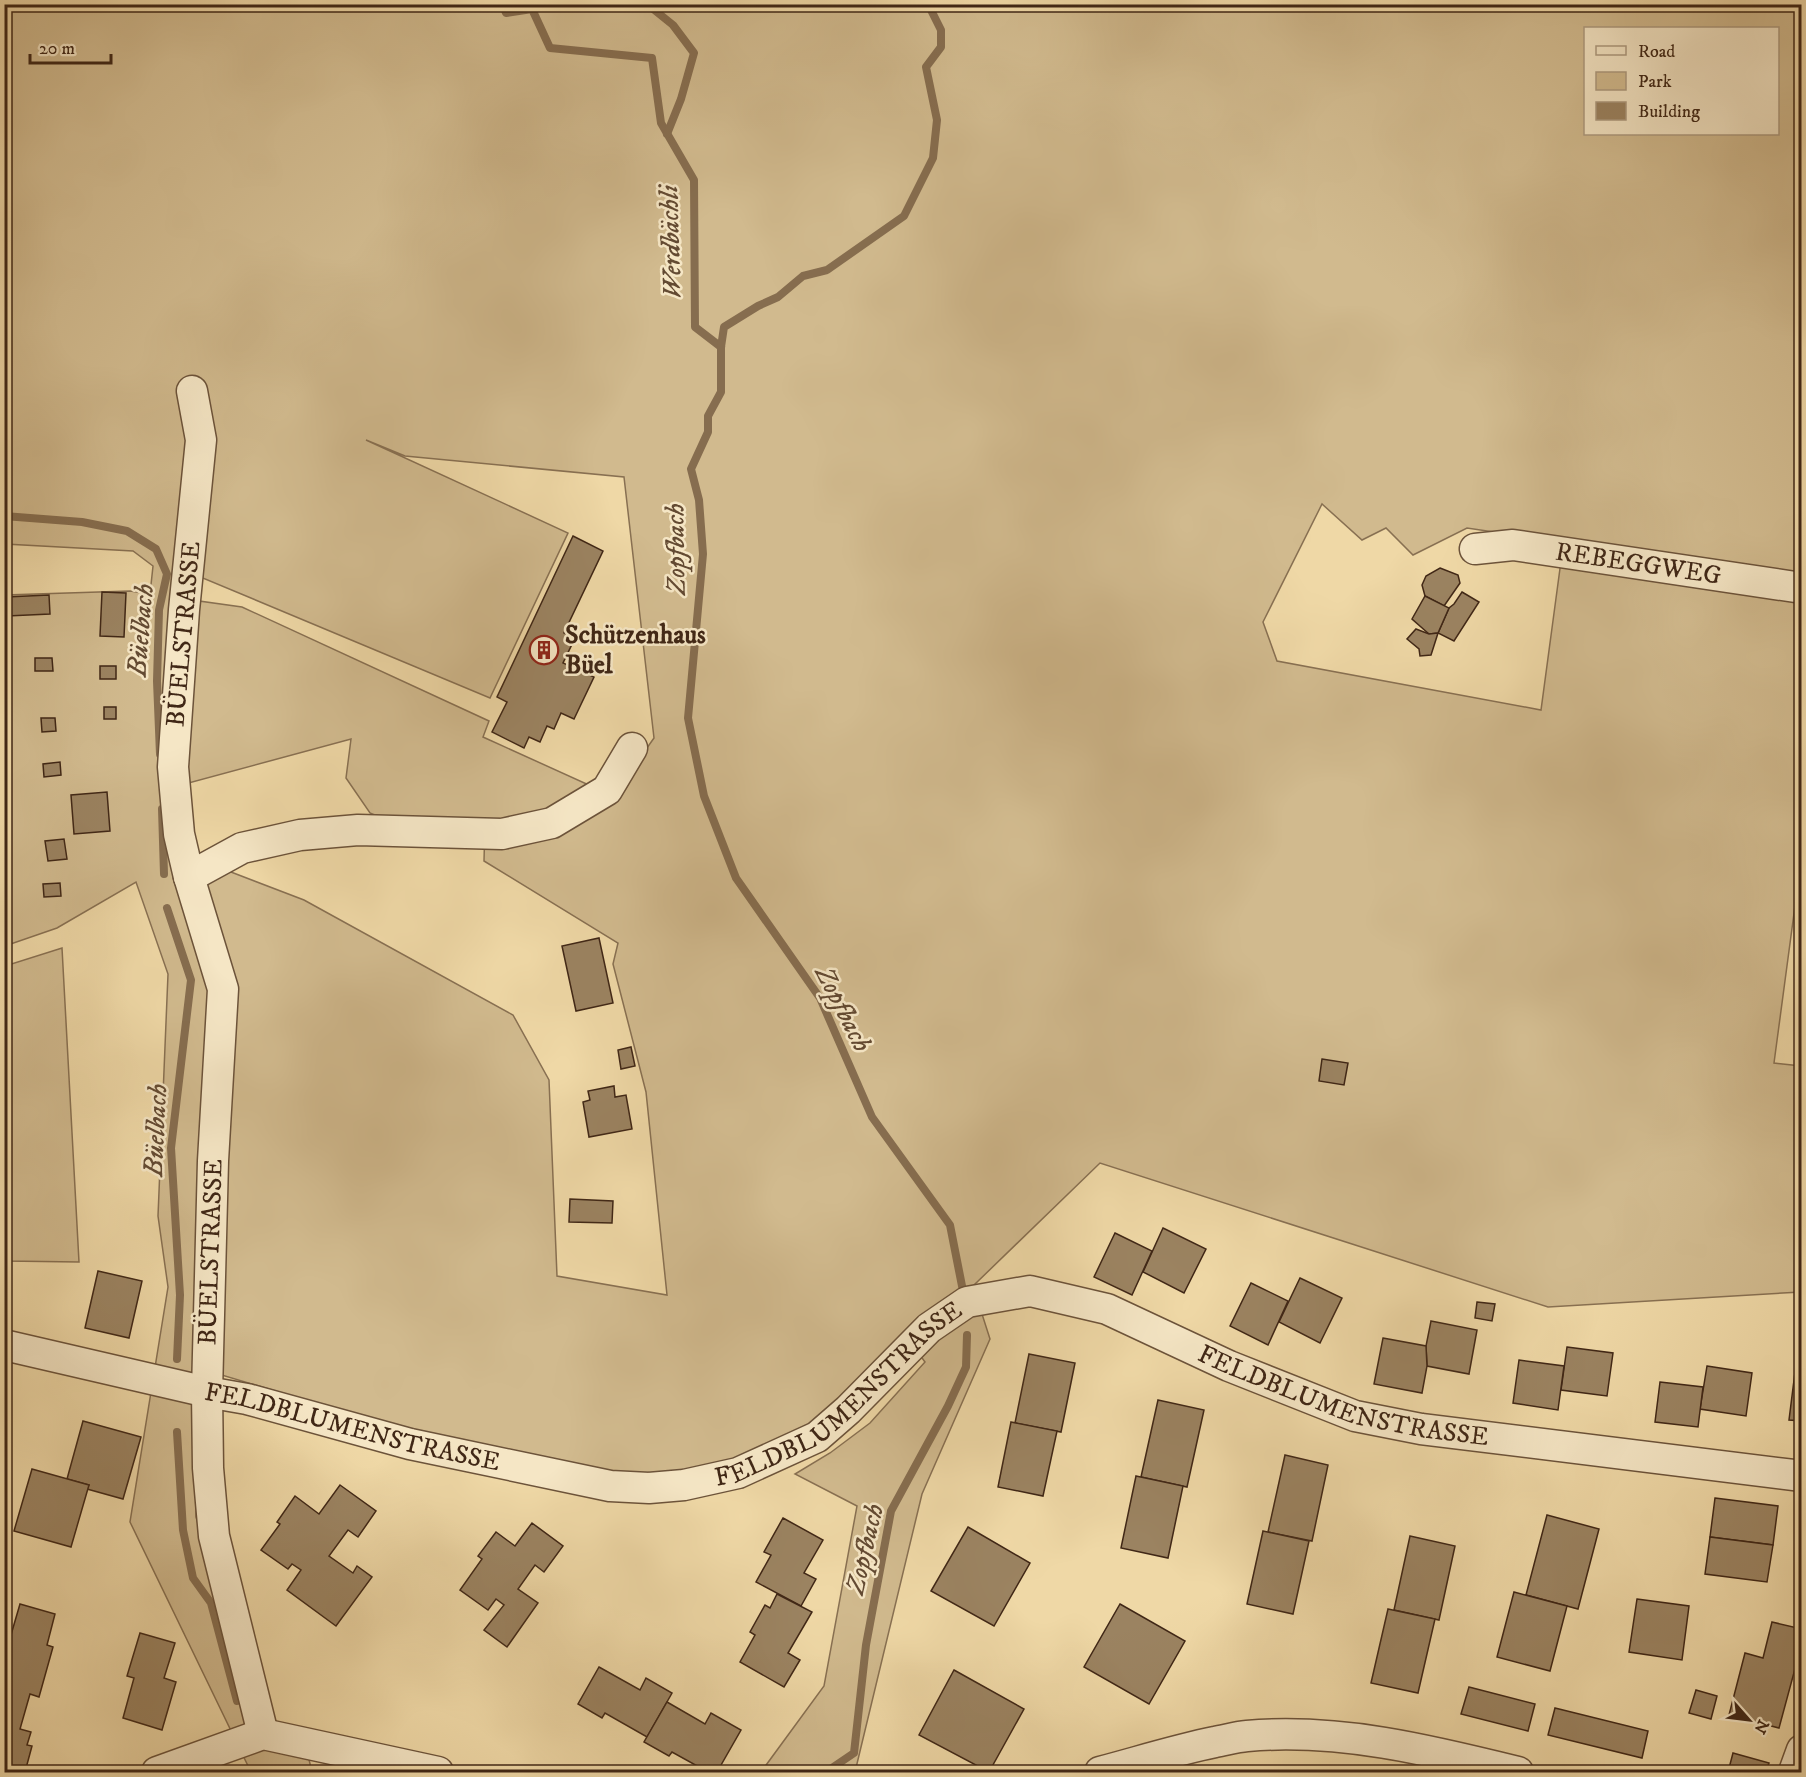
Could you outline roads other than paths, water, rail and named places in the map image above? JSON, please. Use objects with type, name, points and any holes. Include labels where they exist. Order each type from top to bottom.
[{"type":"street","name":"BÜELSTRASSE","points":[[192,391],[201,440],[184,610],[173,767],[179,834],[189,877],[223,989],[213,1161],[207,1392],[208,1468],[214,1536],[263,1734]]},
{"type":"street","name":"REBEGGWEG","points":[[1475,549],[1513,545],[1802,588]]},
{"type":"street","points":[[189,877],[242,848],[300,835],[358,830],[502,834],[552,823],[607,790],[632,748]]},
{"type":"street","name":"FELDBLUMENSTRASSE","points":[[4,1345],[207,1392],[247,1399],[410,1444],[610,1486],[649,1488],[684,1485],[738,1473],[817,1437],[848,1410],[929,1328],[968,1302],[1030,1291],[1107,1309],[1230,1366],[1355,1416],[1421,1430],[1802,1476]]},
{"type":"street","points":[[157,1773],[263,1734],[438,1773]]},
{"type":"street","points":[[1100,1773],[1196,1746],[1245,1736],[1300,1735],[1361,1738],[1433,1751],[1518,1773]]},
{"type":"street","points":[[1794,1773],[1802,1750]]},
{"type":"waterway","name":"Werdbächli","points":[[502,4],[506,13],[532,9],[550,48],[652,58],[661,123],[694,180],[695,327],[721,347]]},
{"type":"waterway","points":[[647,4],[673,25],[694,53],[681,99],[667,134]]},
{"type":"waterway","name":"Zopfbach","points":[[928,4],[941,30],[941,47],[926,67],[937,120],[933,158],[904,216],[827,270],[803,276],[778,297],[758,306],[724,327],[721,347],[721,392],[708,416],[708,432],[691,469],[699,500],[703,554],[688,718],[704,796],[736,878],[820,998],[872,1117],[950,1225],[963,1291]]},
{"type":"waterway","points":[[1797,4],[1802,19]]},
{"type":"waterway","name":"Büelbach","points":[[4,516],[82,522],[127,531],[156,549],[167,574],[159,610],[157,681],[160,754]]},
{"type":"waterway","name":"Büelbach","points":[[162,809],[164,874]]},
{"type":"waterway","name":"Büelbach","points":[[167,908],[191,980],[171,1148],[180,1295],[177,1359]]},
{"type":"waterway","name":"Zopfbach","points":[[826,1772],[854,1753],[866,1645],[891,1511],[948,1406],[966,1367],[967,1335]]},
{"type":"waterway","name":"Büelbach","points":[[177,1432],[183,1530],[193,1578],[211,1603],[237,1701]]},
{"type":"place","name":"Schützenhaus Büel","points":[[544,650]]}]
